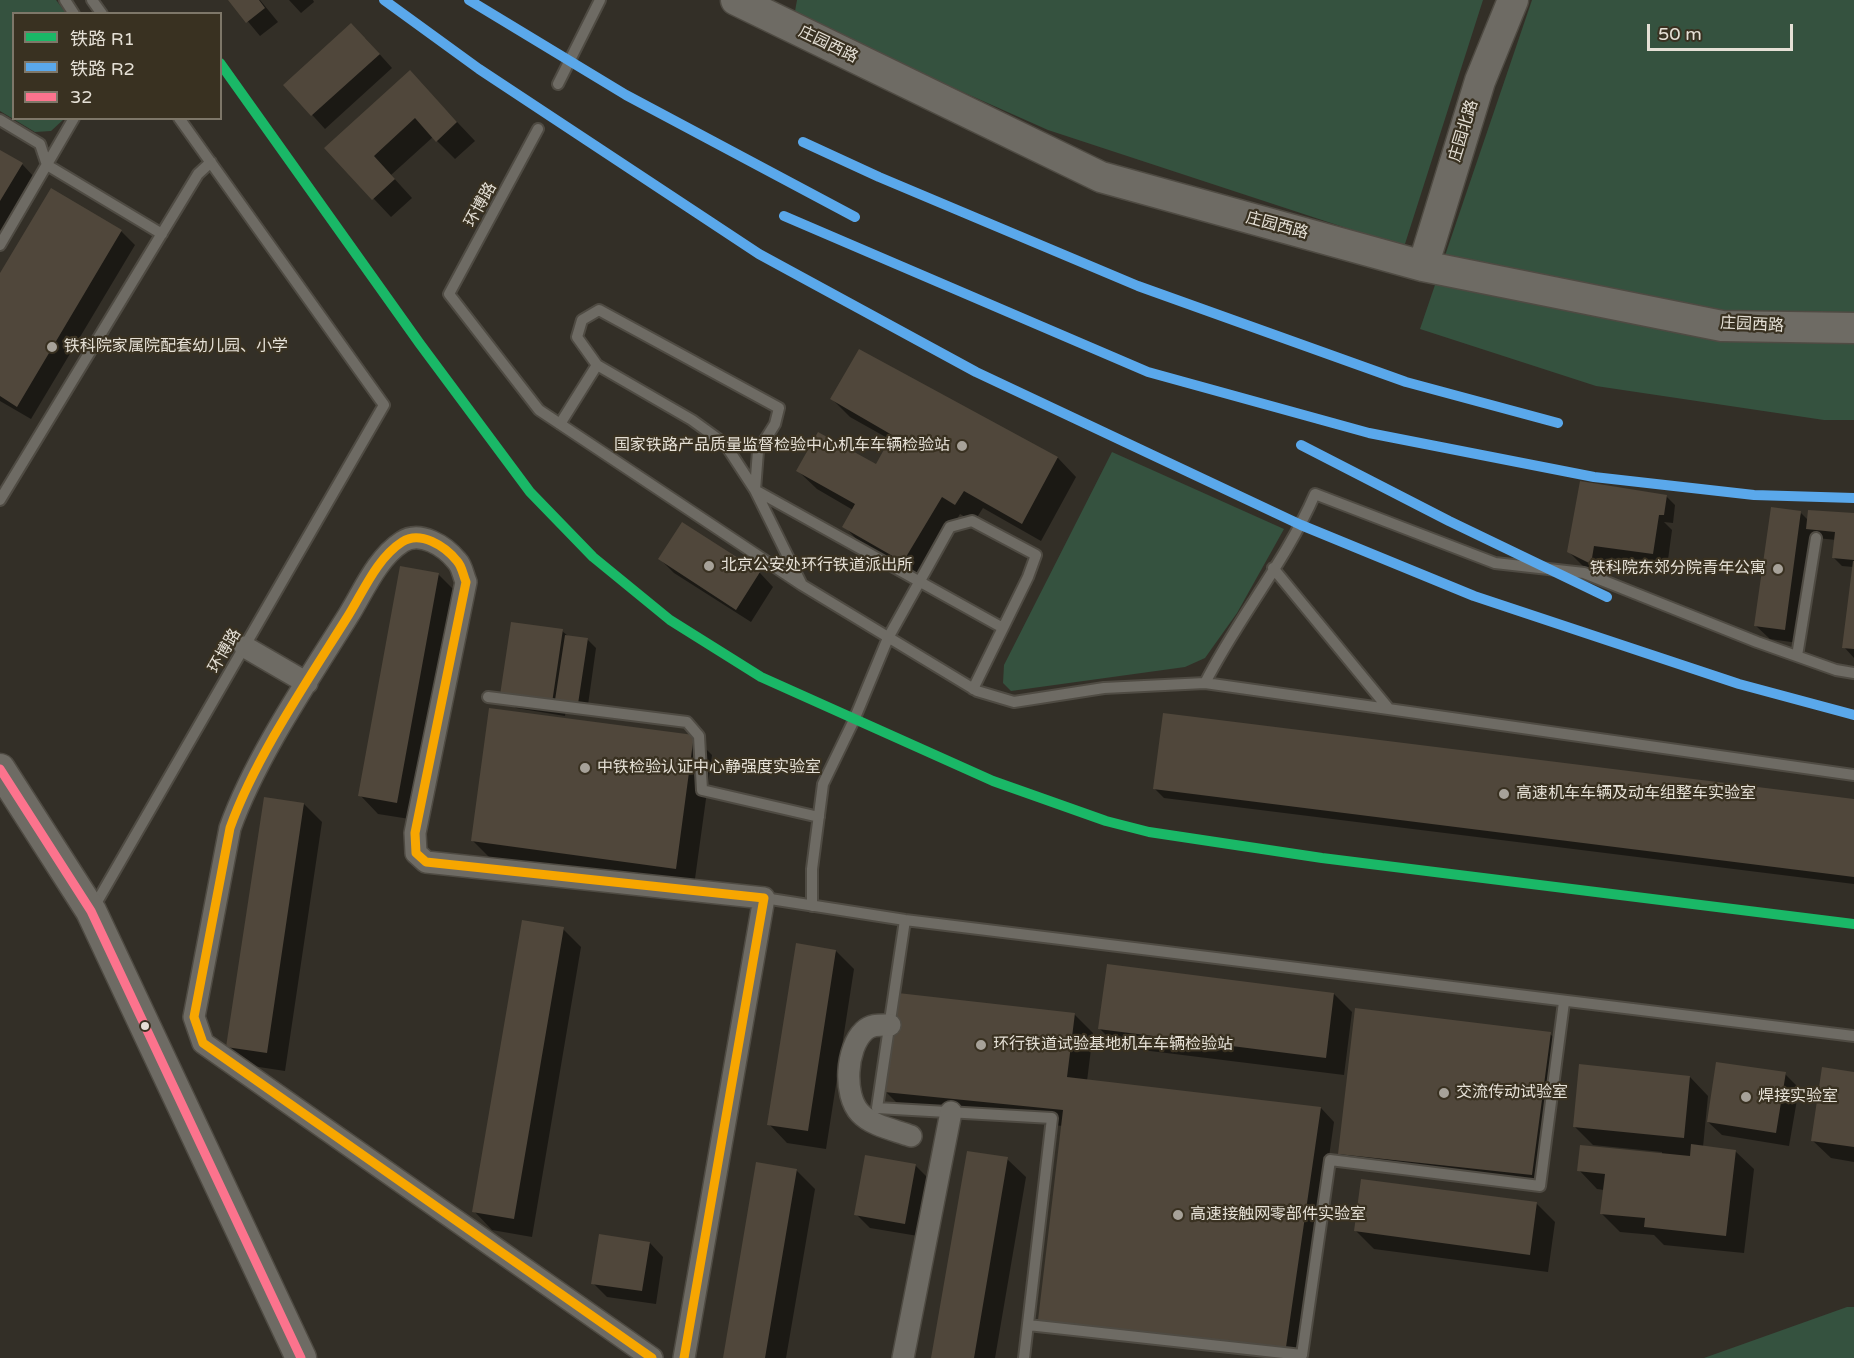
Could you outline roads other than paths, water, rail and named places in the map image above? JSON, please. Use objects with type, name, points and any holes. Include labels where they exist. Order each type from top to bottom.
[{"type":"street","name":"庄园西路","points":[[736,0],[1101,177],[1422,266],[1722,326],[1854,328]]},
{"type":"street","name":"庄园北路","points":[[1422,266],[1480,81],[1513,0]]},
{"type":"street","points":[[652,1358],[203,1043],[194,1017],[230,828],[239,803],[307,683],[385,558],[403,541],[424,538],[443,547],[459,562],[466,582],[415,833],[416,853],[426,862],[764,898],[684,1358]]},
{"type":"street","points":[[244,646],[307,683]]},
{"type":"street","points":[[0,769],[92,911],[301,1358]]},
{"type":"street","points":[[890,1025],[876,1024],[864,1030],[854,1046],[849,1081],[860,1113],[876,1123],[911,1136]]},
{"type":"street","points":[[903,1358],[951,1112]]},
{"type":"lane","points":[[558,84],[600,0]]},
{"type":"lane","points":[[0,120],[40,144],[47,165],[162,234]]},
{"type":"lane","points":[[0,245],[73,120]]},
{"type":"lane","points":[[0,500],[198,174],[211,162],[180,120]]},
{"type":"lane","name":"环博路","points":[[538,129],[449,294],[539,410],[560,424]]},
{"type":"lane","name":"环博路","points":[[92,911],[384,405],[211,162]]},
{"type":"lane","points":[[755,490],[758,451],[775,424],[779,408],[599,310],[582,320],[577,337],[597,365],[692,420],[725,444],[755,490],[802,585]]},
{"type":"lane","points":[[597,365],[560,424],[802,585],[973,689],[1014,702],[1104,688],[1204,682],[1854,775]]},
{"type":"lane","points":[[755,490],[1003,628]]},
{"type":"lane","points":[[1204,682],[1222,649],[1301,525],[1314,494],[1495,564],[1584,573],[1797,656],[1854,673]]},
{"type":"lane","points":[[812,906],[812,869],[823,784],[851,728],[888,638],[950,527],[972,521],[1001,534],[1036,555],[1028,577],[973,689]]},
{"type":"lane","points":[[1797,656],[1816,538]]},
{"type":"lane","points":[[1273,568],[1389,709]]},
{"type":"lane","points":[[488,697],[687,722],[699,736],[702,790],[819,817]]},
{"type":"lane","points":[[764,898],[905,920],[1854,1036]]},
{"type":"lane","points":[[905,920],[877,1108],[1052,1118],[1024,1358]]},
{"type":"lane","points":[[1028,1325],[1302,1355],[1330,1160],[1540,1186],[1564,1002]]},
{"type":"rail line","name":"R2","points":[[384,0],[479,69],[759,254],[976,372],[1301,525],[1474,596],[1739,684],[1854,715]]},
{"type":"rail line","name":"R2","points":[[469,0],[626,95],[855,217]]},
{"type":"rail line","name":"R1","points":[[222,66],[420,344],[530,492],[593,557],[670,620],[761,677],[993,781],[1106,821],[1149,832],[1322,858],[1854,924]]},
{"type":"rail line","name":"R2","points":[[803,142],[879,177],[1138,286],[1406,382],[1558,423]]},
{"type":"rail line","name":"R2","points":[[784,216],[1148,372],[1369,433],[1594,477],[1754,495],[1854,498]]},
{"type":"rail line","name":"R2","points":[[1301,445],[1449,521],[1607,597]]},
{"type":"place","name":"铁科院家属院配套幼儿园、小学","points":[[52,347]]},
{"type":"place","name":"国家铁路产品质量监督检验中心机车车辆检验站","points":[[962,446]]},
{"type":"place","name":"北京公安处环行铁道派出所","points":[[709,566]]},
{"type":"place","name":"铁科院东郊分院青年公寓","points":[[1778,569]]},
{"type":"place","name":"中铁检验认证中心静强度实验室","points":[[585,768]]},
{"type":"place","name":"高速机车车辆及动车组整车实验室","points":[[1504,794]]},
{"type":"place","name":"环行铁道试验基地机车车辆检验站","points":[[981,1045]]},
{"type":"place","name":"交流传动试验室","points":[[1444,1093]]},
{"type":"place","name":"焊接实验室","points":[[1746,1097]]},
{"type":"place","name":"高速接触网零部件实验室","points":[[1178,1215]]}]
